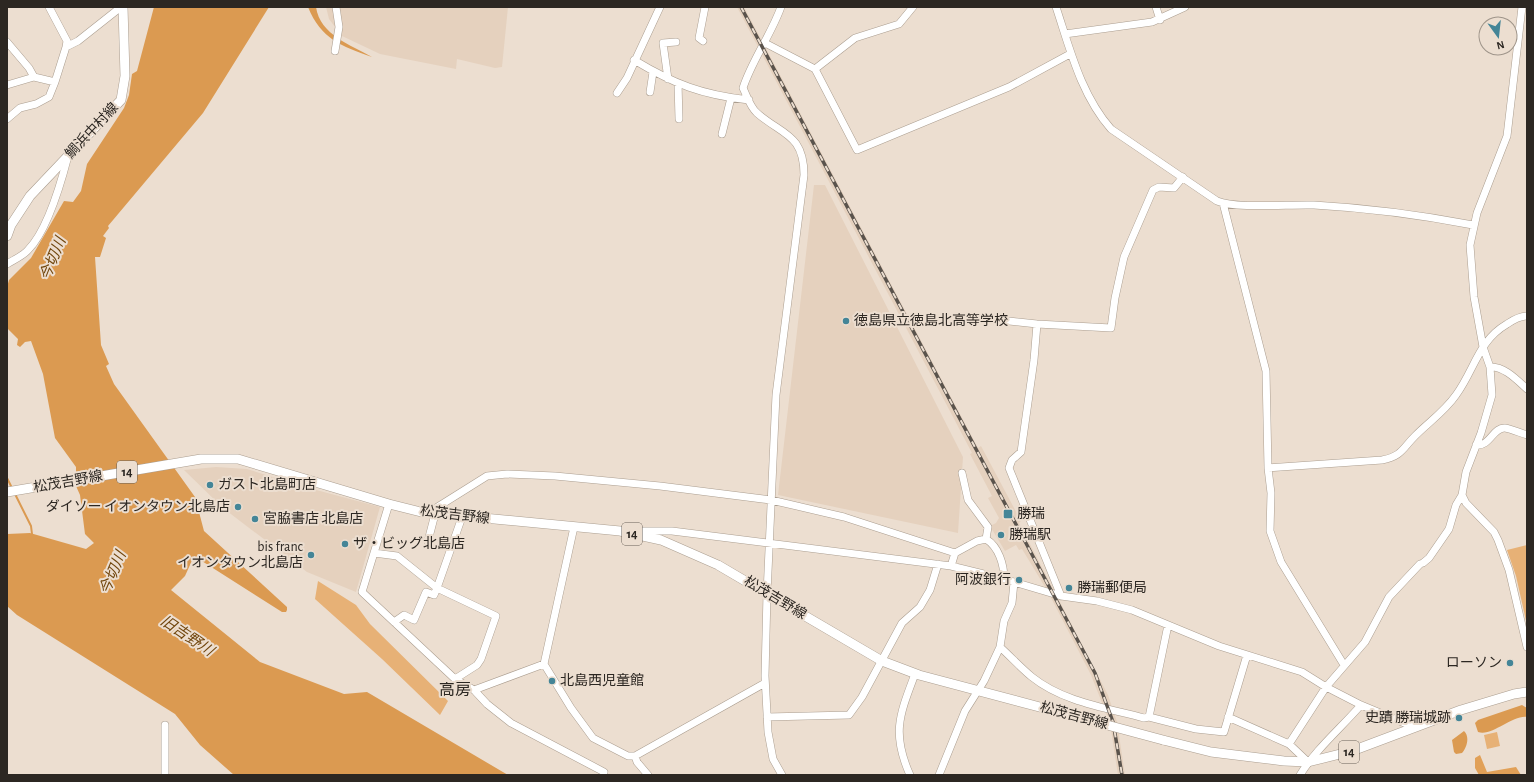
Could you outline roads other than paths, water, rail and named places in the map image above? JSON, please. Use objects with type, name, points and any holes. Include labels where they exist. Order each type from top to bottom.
[{"type":"main road","name":"鯛浜中村線","points":[[7,236],[11,225],[30,196],[122,100],[125,76],[122,7]]},
{"type":"main road","name":"松茂吉野線","points":[[7,492],[201,459],[238,459],[388,504],[431,513],[620,531],[661,540],[718,565],[882,661],[915,674],[978,692],[1211,752],[1284,761],[1308,762],[1352,751],[1414,727],[1489,701],[1527,692]]},
{"type":"street","points":[[7,119],[20,108],[36,104],[50,97],[67,41],[49,7]]},
{"type":"street","points":[[66,47],[78,41],[122,7]]},
{"type":"street","points":[[335,51],[339,27],[336,7]]},
{"type":"street","points":[[617,93],[627,78],[634,60],[660,7]]},
{"type":"street","points":[[703,41],[699,38],[699,33],[705,7]]},
{"type":"street","points":[[782,7],[746,79],[743,88],[755,112],[796,142],[804,162],[804,175],[776,396],[767,594],[765,683],[767,717],[773,759],[782,775]]},
{"type":"street","points":[[815,69],[856,38],[898,24],[913,7]]},
{"type":"street","points":[[1056,7],[1071,57],[1097,111],[1111,129],[1224,203],[1340,207],[1426,216],[1473,225]]},
{"type":"street","points":[[1156,7],[1160,20]]},
{"type":"street","points":[[1065,34],[1160,20],[1185,7]]},
{"type":"street","points":[[1289,744],[1326,687],[1365,642],[1389,597],[1420,564],[1429,558],[1445,537],[1456,505],[1462,495],[1466,472],[1489,410],[1492,395],[1490,367],[1483,347],[1470,262],[1470,239],[1473,225],[1507,136],[1522,7]]},
{"type":"street","points":[[7,42],[34,76]]},
{"type":"street","points":[[668,79],[663,43],[676,42]]},
{"type":"street","points":[[765,43],[815,69],[857,150],[1009,87],[1071,57]]},
{"type":"street","points":[[634,60],[653,72],[668,79],[707,94],[749,100]]},
{"type":"street","points":[[650,92],[653,72]]},
{"type":"street","points":[[7,85],[34,76],[55,82]]},
{"type":"street","points":[[678,83],[679,119]]},
{"type":"street","points":[[722,134],[732,98]]},
{"type":"street","points":[[7,264],[28,250],[40,232],[57,196],[68,156]]},
{"type":"street","points":[[982,318],[1037,324],[1111,328],[1115,298],[1124,257],[1153,190],[1159,187],[1174,188],[1183,177]]},
{"type":"street","points":[[1224,203],[1235,255],[1254,321],[1266,371],[1268,468],[1271,493],[1270,531],[1274,546],[1281,562],[1344,665]]},
{"type":"street","points":[[1268,468],[1382,460],[1398,455],[1412,439],[1450,404],[1462,387],[1483,347],[1497,330],[1510,322],[1527,316]]},
{"type":"street","points":[[1037,324],[1034,360],[1021,452],[1012,460],[1010,468],[1061,596]]},
{"type":"street","points":[[1490,367],[1497,366],[1504,370],[1527,389]]},
{"type":"street","points":[[1476,445],[1485,444],[1499,429],[1504,428],[1527,435]]},
{"type":"street","points":[[962,473],[968,500],[988,527],[986,539]]},
{"type":"street","points":[[428,541],[431,513],[487,476],[507,474],[631,483],[772,500],[844,517],[955,553]]},
{"type":"street","points":[[1462,495],[1466,502],[1494,532],[1498,540],[1509,570],[1527,647]]},
{"type":"street","points":[[388,504],[362,592],[455,679],[474,690],[487,704],[511,723],[604,772]]},
{"type":"street","points":[[394,622],[404,616],[414,620],[426,592],[434,595],[462,517]]},
{"type":"street","points":[[574,527],[544,664],[571,708],[593,738],[628,756],[635,756],[765,683]]},
{"type":"street","points":[[620,531],[672,531],[938,564],[1004,579],[1061,596],[1097,601],[1132,610],[1219,646],[1302,672],[1326,687],[1414,727]]},
{"type":"street","points":[[951,566],[955,553],[977,541],[986,539],[991,542],[1004,565],[1004,579]]},
{"type":"street","points":[[374,553],[397,556],[437,588],[496,616],[481,659],[477,665],[455,679]]},
{"type":"street","points":[[767,717],[849,715],[882,661],[902,623],[920,608],[930,590],[938,564]]},
{"type":"street","points":[[939,775],[965,711],[978,692],[1000,647],[1004,621],[1012,603],[1014,582]]},
{"type":"street","points":[[1150,717],[1168,625]]},
{"type":"street","points":[[1000,647],[1032,676],[1063,694],[1098,707],[1144,718],[1150,717],[1196,729],[1224,732],[1247,655]]},
{"type":"street","points":[[474,690],[544,664]]},
{"type":"street","points":[[910,775],[901,751],[898,727],[904,704],[915,674]]},
{"type":"street","points":[[1300,775],[1308,762],[1341,729],[1361,704]]},
{"type":"street","points":[[1228,717],[1289,744],[1308,762]]},
{"type":"street","points":[[165,724],[165,775]]},
{"type":"street","points":[[635,756],[637,762],[648,775]]},
{"type":"water","points":[[154,7],[269,7],[203,113],[108,226],[109,228],[103,236],[106,238],[100,257],[95,257],[101,345],[109,364],[106,366],[114,384],[195,497],[204,531],[287,607],[287,610],[286,612],[282,612],[194,556],[185,576],[171,590],[260,662],[344,694],[367,692],[508,775],[234,775],[200,745],[175,714],[17,615],[7,606],[7,534],[30,533],[86,549],[94,543],[85,534],[80,495],[76,486],[76,467],[55,438],[43,374],[31,341],[25,342],[20,347],[17,345],[18,339],[7,328],[7,287],[9,280],[31,258],[64,201],[73,202],[81,191],[87,164],[124,108],[129,95],[132,74],[137,71]]},
{"type":"water","points":[[308,7],[316,7],[323,25],[330,32],[346,43],[372,57],[333,40],[319,27]]},
{"type":"water","points":[[1522,705],[1527,708],[1527,717],[1515,719],[1496,729],[1484,733],[1478,732],[1475,723],[1478,720]]},
{"type":"water","points":[[1464,731],[1467,739],[1464,751],[1456,754],[1454,752],[1452,740]]},
{"type":"waterway","points":[[7,478],[12,488]]},
{"type":"waterway","points":[[15,494],[31,526],[32,534]]},
{"type":"railway","points":[[741,7],[1095,673],[1113,722],[1122,775]]},
{"type":"place","name":"徳島県立徳島北高等学校","points":[[846,321]]},
{"type":"place","name":"ガスト北島町店","points":[[210,485]]},
{"type":"place","name":"ダイソー イオンタウン北島店","points":[[238,507]]},
{"type":"place","name":"勝瑞","points":[[1008,514]]},
{"type":"place","name":"宮脇書店 北島店","points":[[255,519]]},
{"type":"place","name":"勝瑞駅","points":[[1001,535]]},
{"type":"place","name":"ザ・ビッグ北島店","points":[[345,544]]},
{"type":"place","name":"bis franc イオンタウン北島店","points":[[311,555]]},
{"type":"place","name":"阿波銀行","points":[[1019,580]]},
{"type":"place","name":"勝瑞郵便局","points":[[1069,588]]},
{"type":"place","name":"ローソン","points":[[1510,663]]},
{"type":"place","name":"北島西児童館","points":[[552,681]]},
{"type":"place","name":"史蹟 勝瑞城跡","points":[[1459,718]]},
{"type":"district","name":"高房","points":[[455,690]]},
{"type":"water label","name":"今切川","points":[[53,259]]},
{"type":"water label","name":"今切川","points":[[113,573]]},
{"type":"water label","name":"旧吉野川","points":[[187,636]]}]
